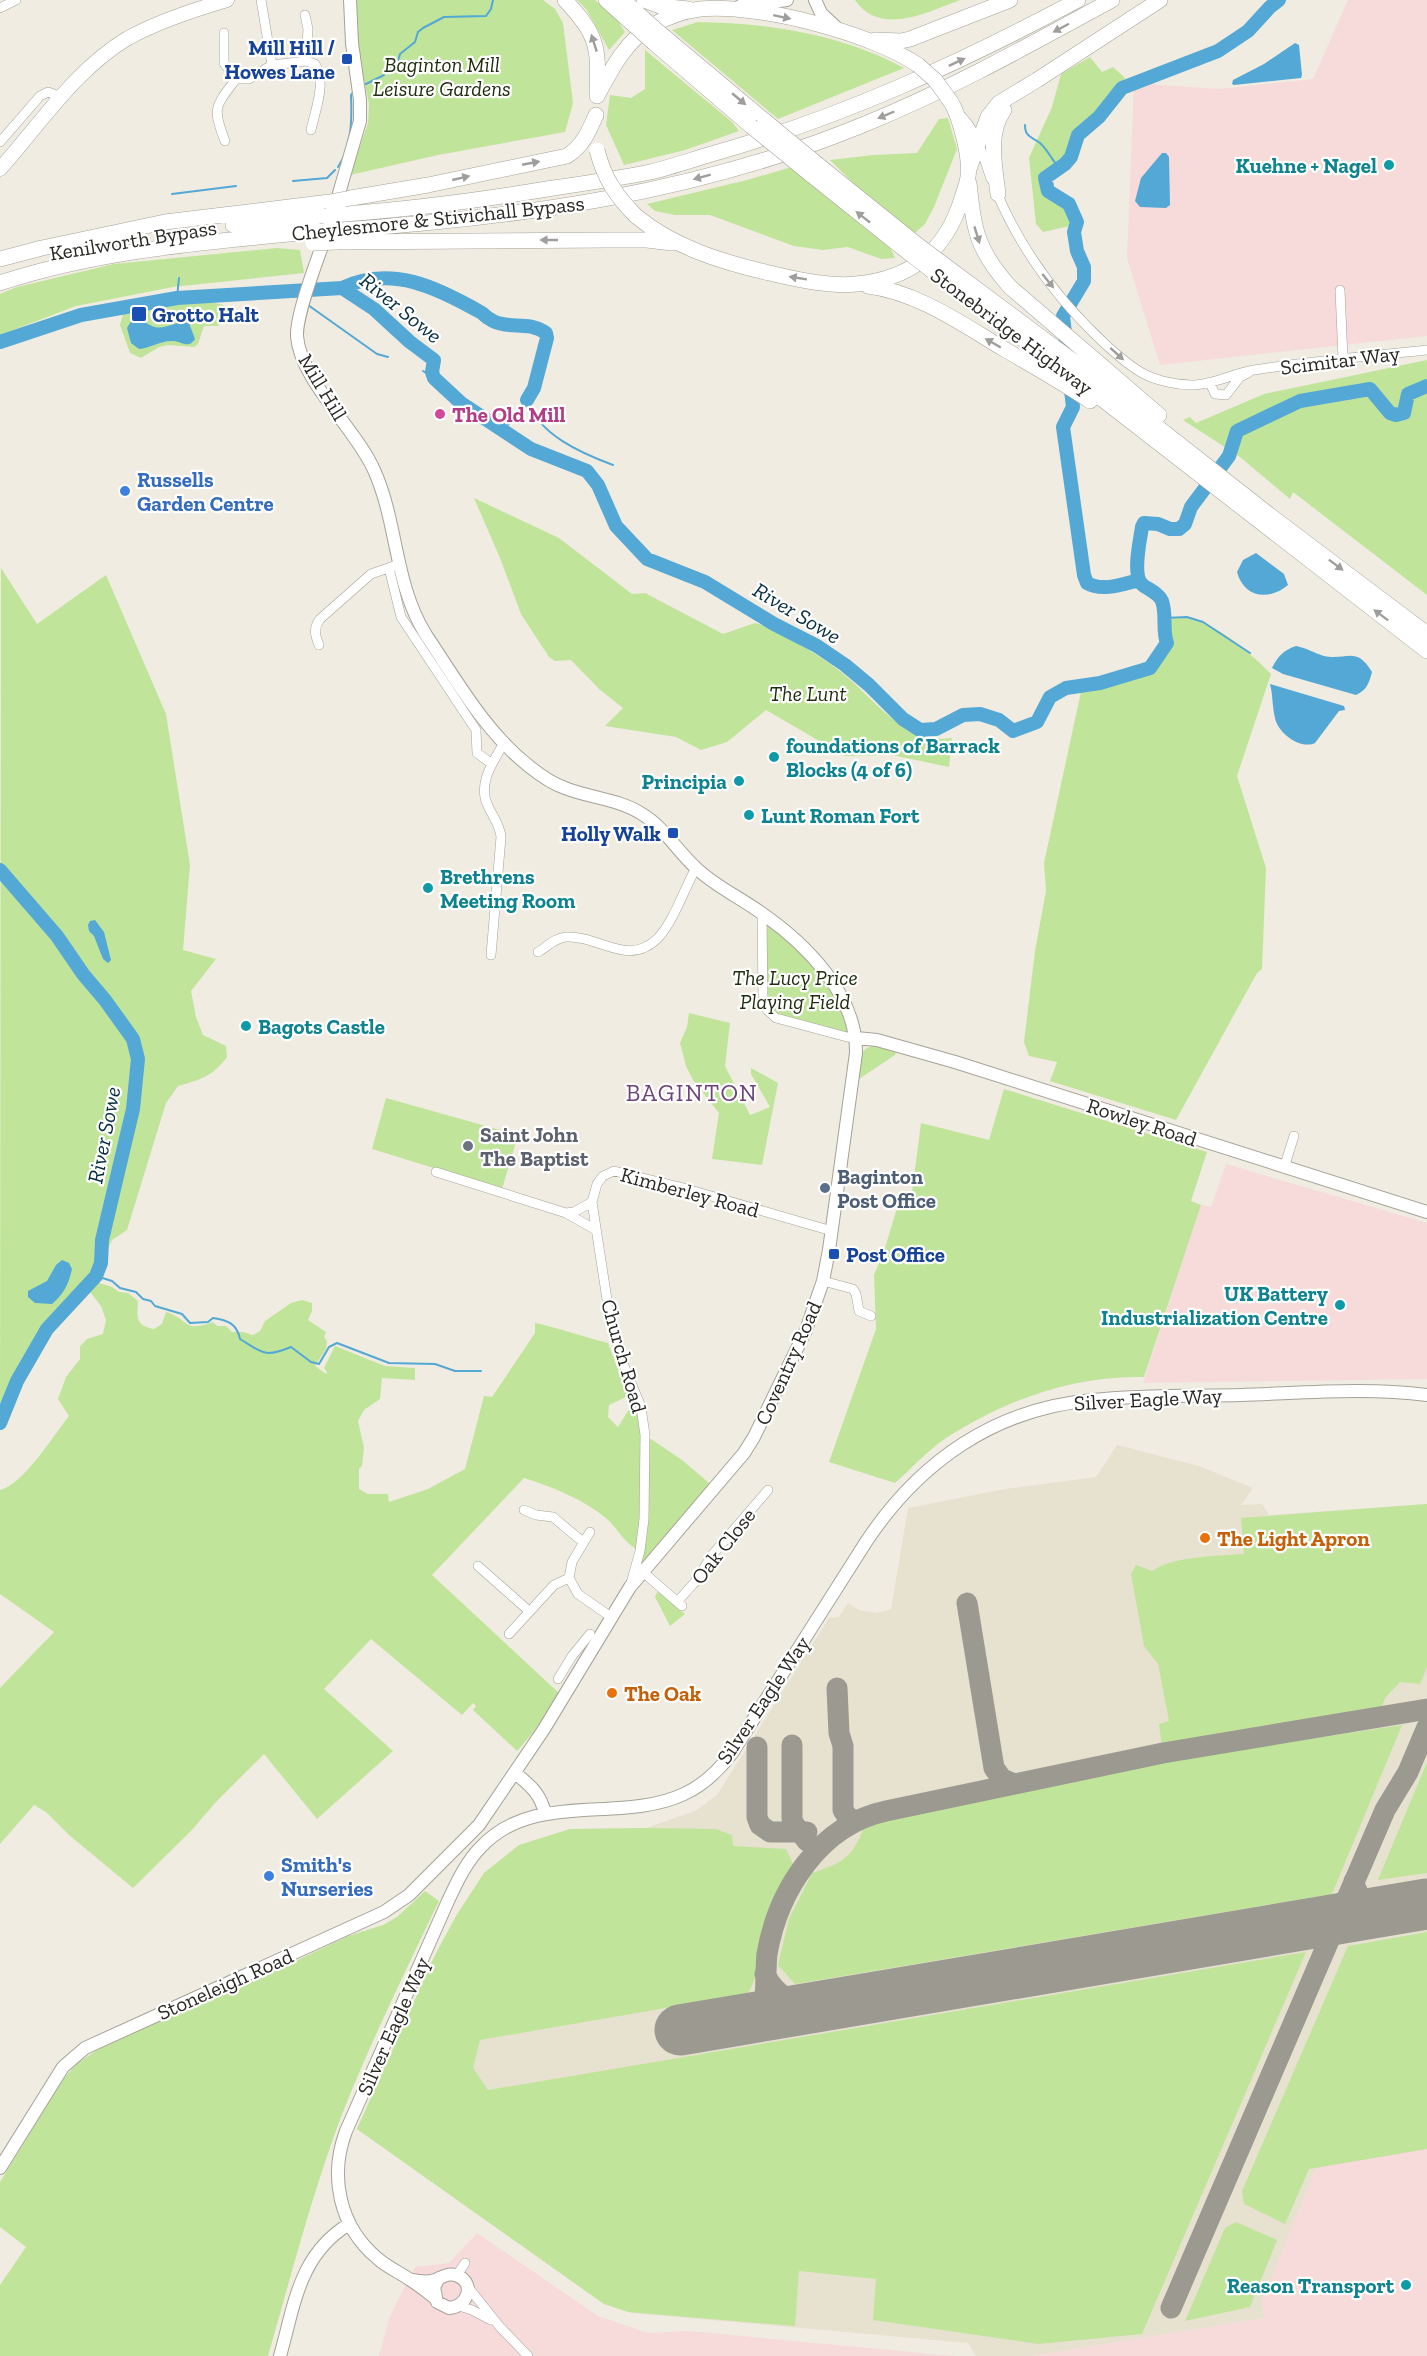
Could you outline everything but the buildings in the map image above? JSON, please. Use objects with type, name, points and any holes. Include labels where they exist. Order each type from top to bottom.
[{"type":"highway","points":[[565,0],[584,21],[594,39],[598,62],[597,150],[602,168],[612,188],[636,216],[677,244]]},
{"type":"highway","name":"Stonebridge Highway","points":[[606,0],[640,23],[758,124],[934,265],[1062,376],[1230,485],[1427,634]]},
{"type":"highway","name":"Stonebridge Highway","points":[[623,0],[640,23]]},
{"type":"highway","points":[[644,0],[660,6],[693,10],[724,8],[771,15],[850,35],[897,53],[918,65],[939,85],[954,107],[968,173],[974,224],[982,250],[992,267],[1010,287],[1076,343],[1200,467]]},
{"type":"highway","points":[[850,35],[901,41],[1010,0]]},
{"type":"highway","name":"Cheylesmore & Stivichall Bypass","points":[[257,222],[348,206],[455,203],[650,172],[736,147],[841,111],[920,80],[1078,0]]},
{"type":"highway","name":"Cheylesmore & Stivichall Bypass","points":[[192,244],[338,236],[573,206],[746,166],[863,125],[943,91],[1112,0]]},
{"type":"highway","points":[[856,284],[895,275],[924,259],[936,248],[953,224],[968,173],[991,112],[999,103],[1160,0]]},
{"type":"highway","points":[[597,96],[619,58],[637,38],[652,26],[693,10]]},
{"type":"highway","points":[[998,194],[995,132],[999,119],[1015,92]]},
{"type":"highway","points":[[348,206],[428,185],[567,156],[584,140],[596,115]]},
{"type":"highway","points":[[3,263],[42,248],[165,222],[328,209]]},
{"type":"highway","name":"Kenilworth Bypass","points":[[3,263],[56,250],[175,230],[257,222]]},
{"type":"highway","points":[[338,236],[647,240],[677,244],[733,264],[776,274],[822,282],[884,288],[911,297],[1062,376]]},
{"type":"highway","name":"Kenilworth Bypass","points":[[0,283],[105,256],[192,244]]},
{"type":"highway","name":"Stonebridge Highway","points":[[934,265],[1081,367],[1200,467]]},
{"type":"highway","name":"Stonebridge Highway","points":[[1230,485],[1427,651]]},
{"type":"main road","points":[[0,169],[61,97],[97,62],[128,39],[163,22],[207,3],[227,0]]},
{"type":"street","points":[[2,5],[15,0]]},
{"type":"street","points":[[261,0],[272,65]]},
{"type":"street","name":"Mill Hill","points":[[350,0],[360,121],[344,180],[297,328],[300,350],[312,375],[374,470],[394,566],[401,617],[476,730],[477,753],[492,764]]},
{"type":"street","points":[[724,8],[787,0]]},
{"type":"street","points":[[814,0],[826,19],[850,35]]},
{"type":"street","points":[[305,15],[308,29],[306,61]]},
{"type":"street","points":[[224,33],[224,63],[236,79]]},
{"type":"street","points":[[236,79],[249,79],[272,65],[306,61],[315,64],[320,75],[318,100],[311,130]]},
{"type":"street","points":[[225,141],[217,120],[216,106],[236,79]]},
{"type":"street","points":[[0,142],[40,96],[48,92],[61,97]]},
{"type":"street","name":"Scimitar Way","points":[[954,107],[967,122],[979,145],[998,194],[1028,254],[1046,280],[1075,313],[1124,361],[1144,374],[1185,384],[1210,383],[1252,370],[1427,350]]},
{"type":"street","points":[[1340,290],[1343,359]]},
{"type":"street","name":"Scimitar Way","points":[[1210,383],[1215,393],[1226,395],[1240,377],[1252,370]]},
{"type":"street","points":[[319,645],[315,625],[320,619],[370,574],[394,566]]},
{"type":"street","name":"Mill Hill","points":[[394,566],[418,622],[491,729],[504,743]]},
{"type":"street","points":[[491,955],[501,837],[485,798],[485,782],[504,743]]},
{"type":"street","name":"Coventry Road","points":[[479,1825],[580,1671],[630,1587],[728,1473],[754,1437],[806,1330],[823,1281],[832,1231],[852,1086],[856,1038],[833,984],[817,962],[781,928],[696,868],[658,826],[641,813],[625,805],[564,788],[529,766],[504,743]]},
{"type":"street","points":[[538,952],[553,940],[565,937],[630,952],[643,949],[664,929],[696,868]]},
{"type":"street","points":[[762,913],[763,1000],[767,1010],[776,1018],[856,1038]]},
{"type":"street","name":"Rowley Road","points":[[856,1038],[877,1040],[955,1062],[1427,1212]]},
{"type":"street","points":[[1284,1168],[1294,1136]]},
{"type":"street","name":"Kimberley Road","points":[[596,1230],[592,1202],[597,1184],[603,1176],[614,1171],[832,1231]]},
{"type":"street","points":[[436,1172],[566,1213],[596,1230]]},
{"type":"street","points":[[566,1213],[574,1212],[592,1202]]},
{"type":"street","name":"Church Road","points":[[596,1230],[614,1335],[641,1407],[645,1435],[644,1519],[640,1551],[630,1587]]},
{"type":"street","points":[[823,1281],[853,1289],[859,1310],[871,1316]]},
{"type":"street","name":"Silver Eagle Way","points":[[435,2298],[412,2280],[376,2258],[362,2244],[342,2210],[336,2169],[340,2146],[459,1879],[473,1855],[490,1838],[510,1825],[545,1814],[654,1803],[682,1795],[706,1780],[723,1765],[737,1745],[889,1510],[907,1489],[940,1459],[960,1445],[1001,1423],[1042,1409],[1091,1400],[1348,1392],[1427,1395]]},
{"type":"street","name":"Oak Close","points":[[643,1572],[680,1604],[713,1554],[768,1490]]},
{"type":"street","points":[[524,1510],[536,1515],[553,1517],[583,1542]]},
{"type":"street","points":[[590,1532],[570,1566],[568,1578],[578,1594],[611,1617]]},
{"type":"street","points":[[478,1566],[529,1611]]},
{"type":"street","points":[[509,1634],[554,1585],[568,1578]]},
{"type":"street","points":[[558,1679],[590,1634]]},
{"type":"street","points":[[569,1663],[580,1671]]},
{"type":"street","points":[[515,1773],[535,1790],[540,1797],[545,1814]]},
{"type":"street","name":"Stoneleigh Road","points":[[0,2168],[53,2081],[63,2067],[79,2052],[102,2039],[384,1912],[409,1895],[479,1825]]},
{"type":"street","points":[[280,2356],[304,2273],[312,2257],[333,2234],[349,2224]]},
{"type":"street","points":[[457,2275],[465,2263]]},
{"type":"street","points":[[412,2280],[424,2282],[448,2274],[462,2278],[500,2327],[528,2356]]},
{"type":"street","points":[[440,2278],[434,2287],[435,2298],[445,2307],[459,2306],[483,2315],[500,2327]]},
{"type":"street","points":[[459,2306],[467,2298],[468,2287]]},
{"type":"shaded area","name":"Kuehne + Nagel","points":[[1348,0],[1427,0],[1427,336],[1160,365],[1127,258],[1134,83],[1219,89],[1313,79]]},
{"type":"shaded area","points":[[1226,1164],[1427,1223],[1427,1379],[1143,1383],[1201,1205],[1211,1207]]},
{"type":"shaded area","points":[[1117,1445],[1199,1466],[1253,1488],[1241,1505],[1262,1504],[1269,1515],[1427,1504],[1427,2146],[1264,2318],[1032,2356],[976,2356],[968,2343],[632,2313],[604,2304],[357,2129],[435,1956],[456,1916],[484,1873],[519,1845],[570,1829],[646,1828],[695,1811],[717,1795],[829,1618],[839,1617],[848,1603],[859,1610],[877,1613],[891,1609],[908,1508],[1005,1489],[1096,1477]]},
{"type":"shaded area","points":[[1427,2146],[1427,2356],[1032,2356],[1264,2318],[1262,2301],[1316,2168]]},
{"type":"shaded area","points":[[477,2233],[598,2316],[648,2333],[689,2331],[954,2356],[379,2356],[390,2316],[415,2267],[449,2263]]},
{"type":"green space","name":"Baginton Mill Leisure Gardens","points":[[358,0],[543,0],[555,9],[563,23],[573,103],[565,132],[438,155],[350,175],[368,123],[369,104],[359,54],[355,2]]},
{"type":"green space","points":[[577,0],[595,0],[618,21],[625,32],[609,50],[586,9]]},
{"type":"green space","points":[[855,0],[960,0],[919,15],[891,19],[877,17],[865,11]]},
{"type":"green space","points":[[698,22],[751,25],[804,33],[855,47],[904,68],[778,119],[672,30]]},
{"type":"green space","points":[[645,50],[732,122],[739,131],[685,150],[624,165],[606,125],[610,95],[631,98],[645,89]]},
{"type":"green space","points":[[1090,57],[1102,72],[1113,67],[1125,78],[1090,120],[1075,131],[1070,139],[1071,150],[1067,159],[1041,174],[1041,188],[1048,197],[1057,200],[1063,206],[1073,222],[1070,226],[1043,232],[1036,224],[1029,158],[1052,107],[1061,74]]},
{"type":"green space","points":[[948,118],[957,149],[934,207],[925,224],[915,233],[859,189],[830,160],[917,153],[939,119]]},
{"type":"green space","points":[[792,167],[891,249],[895,258],[881,259],[848,247],[823,250],[794,246],[710,215],[675,215],[655,211],[647,204],[747,180]]},
{"type":"green space","points":[[277,248],[300,250],[304,273],[173,287],[76,306],[0,335],[0,294],[17,287],[114,264]]},
{"type":"green space","points":[[211,302],[224,305],[222,323],[217,326],[204,326],[198,344],[194,347],[168,345],[159,347],[141,358],[130,353],[120,325],[123,314],[173,305]]},
{"type":"green space","points":[[1427,360],[1427,595],[1293,492],[1290,499],[1240,457],[1183,420],[1190,417],[1196,423],[1264,394]]},
{"type":"green space","name":"The Lunt","points":[[474,498],[559,538],[632,594],[645,593],[723,634],[755,623],[766,626],[795,642],[841,672],[891,718],[905,727],[935,738],[952,738],[949,767],[892,755],[845,756],[766,710],[727,742],[701,750],[676,737],[605,726],[623,708],[599,689],[571,660],[555,661],[549,657],[521,614]]},
{"type":"green space","points":[[1,568],[37,624],[106,575],[166,714],[190,865],[183,950],[216,959],[191,991],[196,1017],[203,1035],[226,1046],[227,1057],[217,1069],[206,1076],[178,1086],[166,1103],[127,1230],[112,1240],[93,1281],[112,1287],[119,1292],[128,1293],[138,1301],[140,1323],[154,1329],[162,1324],[166,1312],[191,1326],[213,1322],[217,1326],[226,1326],[232,1332],[253,1335],[260,1331],[265,1321],[291,1303],[302,1300],[312,1303],[312,1311],[308,1320],[326,1332],[324,1337],[327,1341],[326,1349],[315,1366],[326,1374],[324,1368],[335,1346],[385,1366],[415,1368],[415,1380],[382,1378],[380,1399],[364,1410],[358,1421],[364,1448],[362,1466],[359,1469],[359,1489],[368,1494],[388,1494],[389,1502],[428,1489],[465,1469],[484,1396],[492,1397],[535,1333],[535,1323],[608,1343],[628,1396],[609,1405],[608,1417],[618,1427],[628,1411],[637,1407],[645,1435],[682,1460],[715,1488],[630,1587],[639,1551],[607,1519],[588,1505],[524,1478],[432,1575],[560,1694],[517,1751],[473,1710],[476,1706],[473,1703],[462,1715],[371,1639],[324,1689],[393,1751],[317,1819],[264,1754],[133,1888],[69,1835],[46,1812],[34,1805],[0,1844],[0,1688],[54,1632],[0,1594],[0,1490],[19,1479],[69,1416],[58,1399],[66,1377],[80,1359],[80,1346],[87,1339],[103,1334],[106,1320],[101,1306],[86,1287],[47,1329],[17,1381],[0,1423]]},
{"type":"green space","points":[[1187,617],[1222,633],[1243,648],[1271,674],[1237,776],[1266,868],[1262,969],[1257,973],[1176,1120],[1050,1081],[1057,1062],[1029,1056],[1024,1042],[1035,951],[1046,891],[1044,863],[1082,687],[1150,668],[1167,644],[1163,633],[1164,618]]},
{"type":"green space","name":"The Lucy Price Playing Field","points":[[769,924],[811,962],[839,1002],[848,1031],[846,1033],[778,1015],[767,1005],[766,928]]},
{"type":"green space","points":[[689,1013],[730,1023],[725,1066],[750,1115],[770,1107],[751,1074],[751,1068],[778,1083],[762,1165],[712,1159],[719,1113],[693,1080],[686,1066],[680,1043],[687,1027]]},
{"type":"green space","points":[[875,1046],[896,1051],[895,1055],[853,1083],[861,1054],[869,1047]]},
{"type":"green space","points":[[1004,1089],[1207,1152],[1191,1201],[1201,1205],[1144,1377],[1092,1380],[1066,1385],[1016,1401],[946,1438],[895,1483],[829,1462],[876,1329],[874,1275],[900,1198],[911,1200],[921,1123],[989,1140]]},
{"type":"green space","points":[[386,1098],[518,1135],[502,1189],[372,1149]]},
{"type":"green space","points":[[1427,1504],[1427,1667],[1420,1684],[1400,1682],[1385,1698],[1381,1709],[1162,1747],[1159,1724],[1169,1721],[1158,1664],[1144,1646],[1131,1574],[1136,1565],[1152,1571],[1172,1562],[1209,1556],[1244,1554],[1241,1518]]},
{"type":"green space","points":[[657,1592],[685,1614],[670,1626],[655,1597]]},
{"type":"green space","points":[[1402,1725],[1332,1894],[795,1984],[778,1965],[789,1919],[812,1873],[844,1859],[855,1847],[863,1829],[877,1821],[1164,1761]]},
{"type":"green space","points":[[1427,1762],[1427,1873],[1378,1880]]},
{"type":"green space","points":[[570,1829],[716,1829],[732,1835],[733,1846],[786,1849],[793,1864],[774,1901],[763,1931],[751,1988],[747,1994],[480,2040],[473,2068],[488,2090],[1306,1952],[1142,2334],[1039,2344],[873,2320],[876,2279],[799,2271],[795,2326],[628,2312],[604,2304],[357,2129],[435,1955],[456,1916],[484,1873],[519,1845]]},
{"type":"green space","points":[[425,1891],[439,1901],[376,2035],[330,2146],[268,2356],[0,2356],[0,2285],[26,2247],[0,2227],[0,2182],[62,2081],[76,2064],[103,2046],[256,1980],[348,1936],[383,1925],[397,1917]]},
{"type":"green space","points":[[1427,1932],[1427,2149],[1309,2169],[1285,2224],[1244,2204],[1242,2191],[1348,1946]]},
{"type":"green space","points":[[1236,2222],[1277,2240],[1250,2307],[1185,2321],[1225,2228]]},
{"type":"water","points":[[1295,43],[1299,45],[1301,78],[1232,84],[1233,80],[1264,64]]},
{"type":"water","points":[[1162,153],[1166,153],[1169,157],[1170,205],[1166,208],[1140,207],[1135,201],[1141,178]]},
{"type":"water","points":[[138,316],[147,323],[160,328],[184,322],[189,323],[195,339],[190,344],[169,341],[139,349],[131,343],[127,328],[133,318]]},
{"type":"water","points":[[1256,553],[1284,574],[1288,585],[1265,595],[1251,592],[1245,587],[1237,572],[1243,560]]},
{"type":"water","points":[[1296,646],[1324,656],[1356,656],[1372,672],[1367,686],[1356,695],[1283,674],[1272,668],[1282,654]]},
{"type":"water","points":[[1270,684],[1344,706],[1345,710],[1339,711],[1315,743],[1309,745],[1297,742],[1290,739],[1277,724]]},
{"type":"water","points":[[95,920],[104,932],[111,960],[108,963],[103,959],[94,936],[89,931],[90,921]]},
{"type":"water","points":[[62,1260],[69,1263],[72,1269],[63,1292],[52,1304],[35,1303],[28,1297],[28,1291],[47,1281],[56,1265]]},
{"type":"waterway","points":[[366,84],[384,75],[386,70],[398,61],[400,54],[415,42],[418,32],[423,28],[444,17],[486,16],[493,0]]},
{"type":"waterway","points":[[1066,342],[1063,316],[1084,281],[1084,267],[1077,251],[1074,232],[1077,222],[1069,204],[1048,191],[1045,178],[1071,157],[1078,135],[1099,117],[1122,88],[1218,51],[1248,31],[1279,0]]},
{"type":"waterway","points":[[338,167],[349,141],[351,95],[354,91]]},
{"type":"waterway","points":[[1025,125],[1028,135],[1043,146],[1059,168]]},
{"type":"waterway","points":[[293,181],[327,178],[335,170]]},
{"type":"waterway","points":[[172,194],[236,186]]},
{"type":"waterway","points":[[177,298],[179,278]]},
{"type":"waterway","points":[[342,288],[360,281],[378,278],[414,282],[448,295],[500,324],[532,327],[546,333],[547,338],[534,388],[527,400]]},
{"type":"waterway","name":"River Sowe","points":[[0,342],[81,315],[177,298],[342,288],[374,309],[410,342],[434,360],[432,372],[434,378],[461,403],[531,449],[587,471],[598,485],[616,526],[647,559],[705,582],[774,624],[817,646],[845,665],[903,719],[920,730],[936,729],[963,715],[980,714],[999,720],[1013,731],[1037,722],[1050,697],[1066,688],[1100,683],[1150,668],[1167,643],[1162,601],[1157,594],[1140,582],[1138,575],[1138,550],[1144,523],[1158,524],[1170,529],[1179,529],[1185,524],[1191,507],[1229,456],[1237,431],[1300,401],[1370,389],[1390,413],[1396,415],[1404,413],[1408,394],[1427,386]]},
{"type":"waterway","points":[[291,292],[299,298]]},
{"type":"waterway","points":[[308,305],[377,354],[388,357]]},
{"type":"waterway","points":[[423,371],[434,378]]},
{"type":"waterway","points":[[1070,382],[1073,407],[1063,427],[1084,575],[1087,583],[1099,587],[1139,580]]},
{"type":"waterway","points":[[527,400],[533,412],[551,433],[588,455],[613,465]]},
{"type":"waterway","points":[[500,431],[510,423],[527,400]]},
{"type":"waterway","points":[[1164,618],[1187,617],[1203,622],[1250,653]]},
{"type":"waterway","name":"River Sowe","points":[[0,870],[57,936],[83,974],[105,1000],[133,1039],[138,1059],[133,1109],[102,1240],[101,1263],[96,1276],[47,1329],[17,1381],[0,1423]]},
{"type":"waterway","points":[[96,1276],[112,1281],[120,1288],[136,1292],[155,1306],[182,1314],[190,1323],[208,1322],[213,1318],[223,1320],[234,1326],[240,1339],[264,1352],[275,1352],[291,1347],[311,1362],[319,1364],[329,1347],[337,1343],[389,1363],[435,1364],[455,1371],[481,1371]]},
{"type":"taxiway","points":[[967,1603],[994,1768],[1002,1779],[1015,1784]]},
{"type":"taxiway","points":[[837,1688],[839,1733],[843,1746],[843,1810],[849,1819],[856,1820]]},
{"type":"taxiway","points":[[750,2018],[761,2011],[764,2004],[767,1954],[781,1907],[792,1884],[822,1846],[841,1830],[862,1819],[886,1811],[1163,1753],[1427,1709]]},
{"type":"taxiway","points":[[1171,2308],[1385,1810],[1408,1772],[1427,1727]]},
{"type":"taxiway","points":[[792,1745],[792,1818],[793,1823],[807,1841]]},
{"type":"taxiway","points":[[757,1747],[757,1817],[760,1825],[770,1832],[807,1832]]},
{"type":"taxiway","points":[[1354,1881],[1359,1894],[1368,1903],[1380,1908],[1393,1909]]},
{"type":"taxiway","points":[[1312,1923],[1331,1915],[1344,1901]]},
{"type":"taxiway","points":[[765,1974],[774,1988],[786,1998],[817,2007]]},
{"type":"runway","points":[[680,2030],[1427,1904]]},
{"type":"place","name":"Mill Hill / Howes Lane","points":[[347,59]]},
{"type":"place","name":"Kuehne + Nagel","points":[[1389,165]]},
{"type":"place","name":"Grotto Halt","points":[[139,314]]},
{"type":"place","name":"The Old Mill","points":[[440,414]]},
{"type":"place","name":"Russells Garden Centre","points":[[125,491]]},
{"type":"place","name":"foundations of Barrack Blocks (4 of 6)","points":[[774,757]]},
{"type":"place","name":"Principia","points":[[739,781]]},
{"type":"place","name":"Lunt Roman Fort","points":[[749,815]]},
{"type":"place","name":"Holly Walk","points":[[673,833]]},
{"type":"place","name":"Brethrens Meeting Room","points":[[428,888]]},
{"type":"place","name":"Bagots Castle","points":[[246,1026]]},
{"type":"place","name":"Saint John The Baptist","points":[[468,1146]]},
{"type":"place","name":"Baginton Post Office","points":[[825,1188]]},
{"type":"place","name":"Post Office","points":[[834,1254]]},
{"type":"place","name":"UK Battery Industrialization Centre","points":[[1340,1305]]},
{"type":"place","name":"The Light Apron","points":[[1205,1538]]},
{"type":"place","name":"The Oak","points":[[612,1693]]},
{"type":"place","name":"Smith's Nurseries","points":[[269,1876]]},
{"type":"place","name":"Reason Transport","points":[[1406,2285]]},
{"type":"district","name":"BAGINTON","points":[[692,1092]]}]
